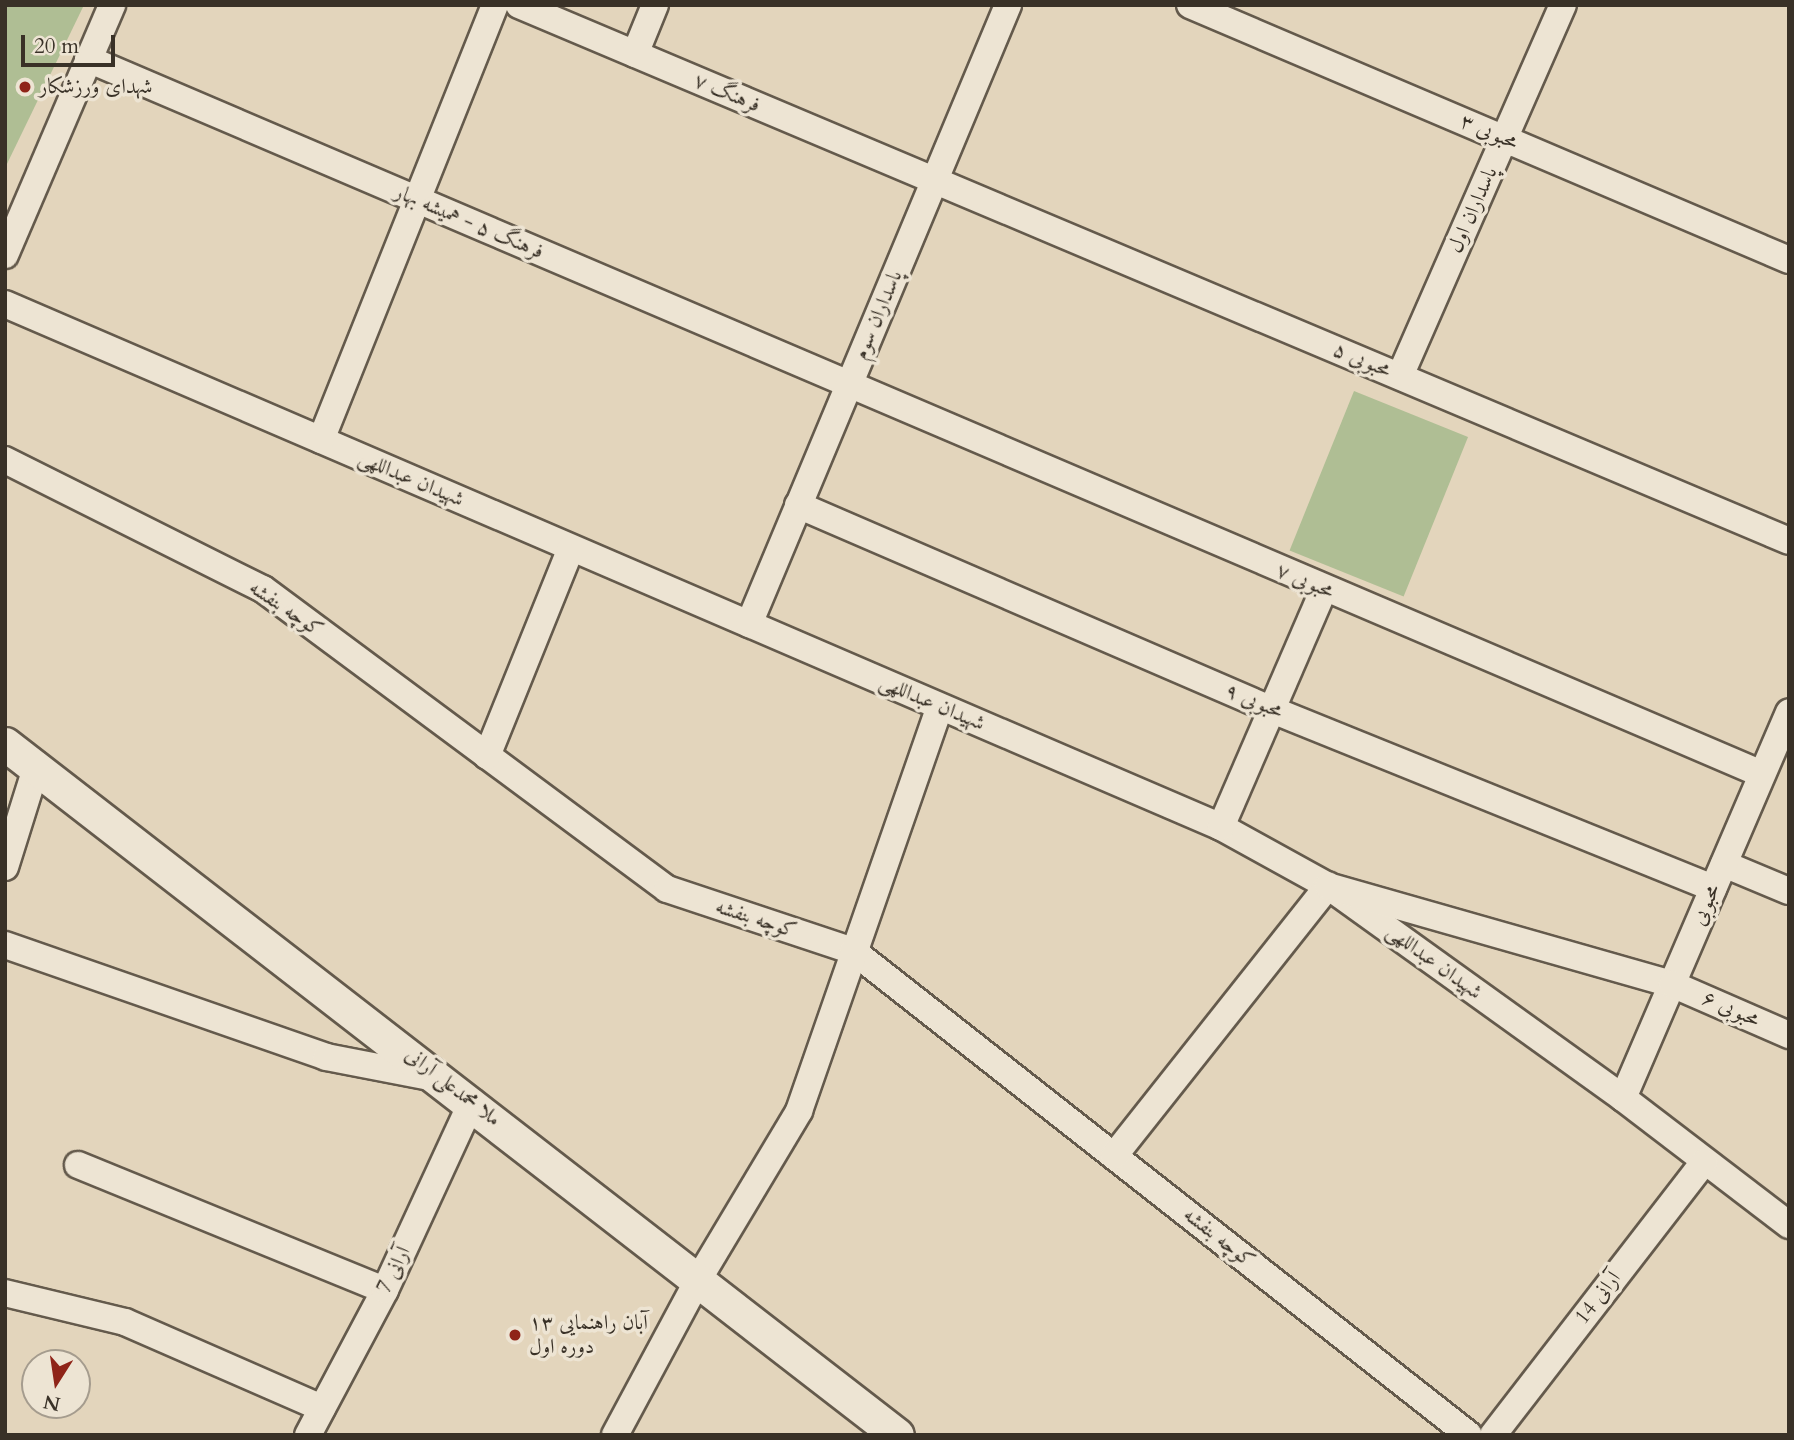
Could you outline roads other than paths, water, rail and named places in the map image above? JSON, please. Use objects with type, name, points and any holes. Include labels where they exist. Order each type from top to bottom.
[{"type":"street","points":[[5,255],[111,5]]},
{"type":"street","points":[[321,440],[420,201],[495,5]]},
{"type":"street","name":"فرهنگ ۷","points":[[519,5],[935,180]]},
{"type":"street","points":[[635,54],[655,5]]},
{"type":"street","name":"پاسداران سوم","points":[[749,624],[1008,5]]},
{"type":"street","name":"پاسداران اول","points":[[1400,376],[1563,5]]},
{"type":"street","name":"محبوبی ۳","points":[[1192,6],[1789,260]]},
{"type":"street","name":"فرهنگ ۵ - همیشه بهار","points":[[89,59],[849,385]]},
{"type":"street","name":"محبوبی ۵","points":[[935,180],[1789,541]]},
{"type":"street","name":"شهیدان عبداللهی","points":[[5,304],[1221,827],[1328,886],[1623,1098],[1789,1225]]},
{"type":"street","name":"محبوبی ۷","points":[[849,385],[1762,774]]},
{"type":"street","name":"کوچه بنفشه","points":[[5,460],[263,589],[667,889],[853,951],[1469,1435]]},
{"type":"street","name":"محبوبی ۹","points":[[798,505],[1270,709],[1713,888]]},
{"type":"street","points":[[487,756],[571,548]]},
{"type":"street","points":[[1221,827],[1324,589]]},
{"type":"street","points":[[615,1435],[698,1280],[799,1111],[940,707]]},
{"type":"street","name":"محبوبی","points":[[1623,1098],[1789,712]]},
{"type":"street","name":"ملا محمدعلی آرانی","points":[[5,744],[37,765],[444,1080],[897,1435]]},
{"type":"street","points":[[5,867],[37,765]]},
{"type":"street","points":[[1724,864],[1789,891]]},
{"type":"street","points":[[1114,1156],[1328,886]]},
{"type":"street","name":"محبوبی ۶","points":[[1328,886],[1672,984],[1789,1035]]},
{"type":"street","points":[[5,945],[326,1057],[444,1080]]},
{"type":"street","name":"آرانی 7","points":[[308,1435],[385,1290],[472,1102]]},
{"type":"street","name":"آرانی 14","points":[[1493,1435],[1704,1162]]},
{"type":"street","points":[[78,1165],[385,1290]]},
{"type":"street","points":[[5,1293],[125,1322],[322,1408]]},
{"type":"place","name":"شهدای ورزشکار","points":[[25,87]]},
{"type":"place","name":"۱۳ آبان راهنمایی دوره اول","points":[[515,1335]]}]
